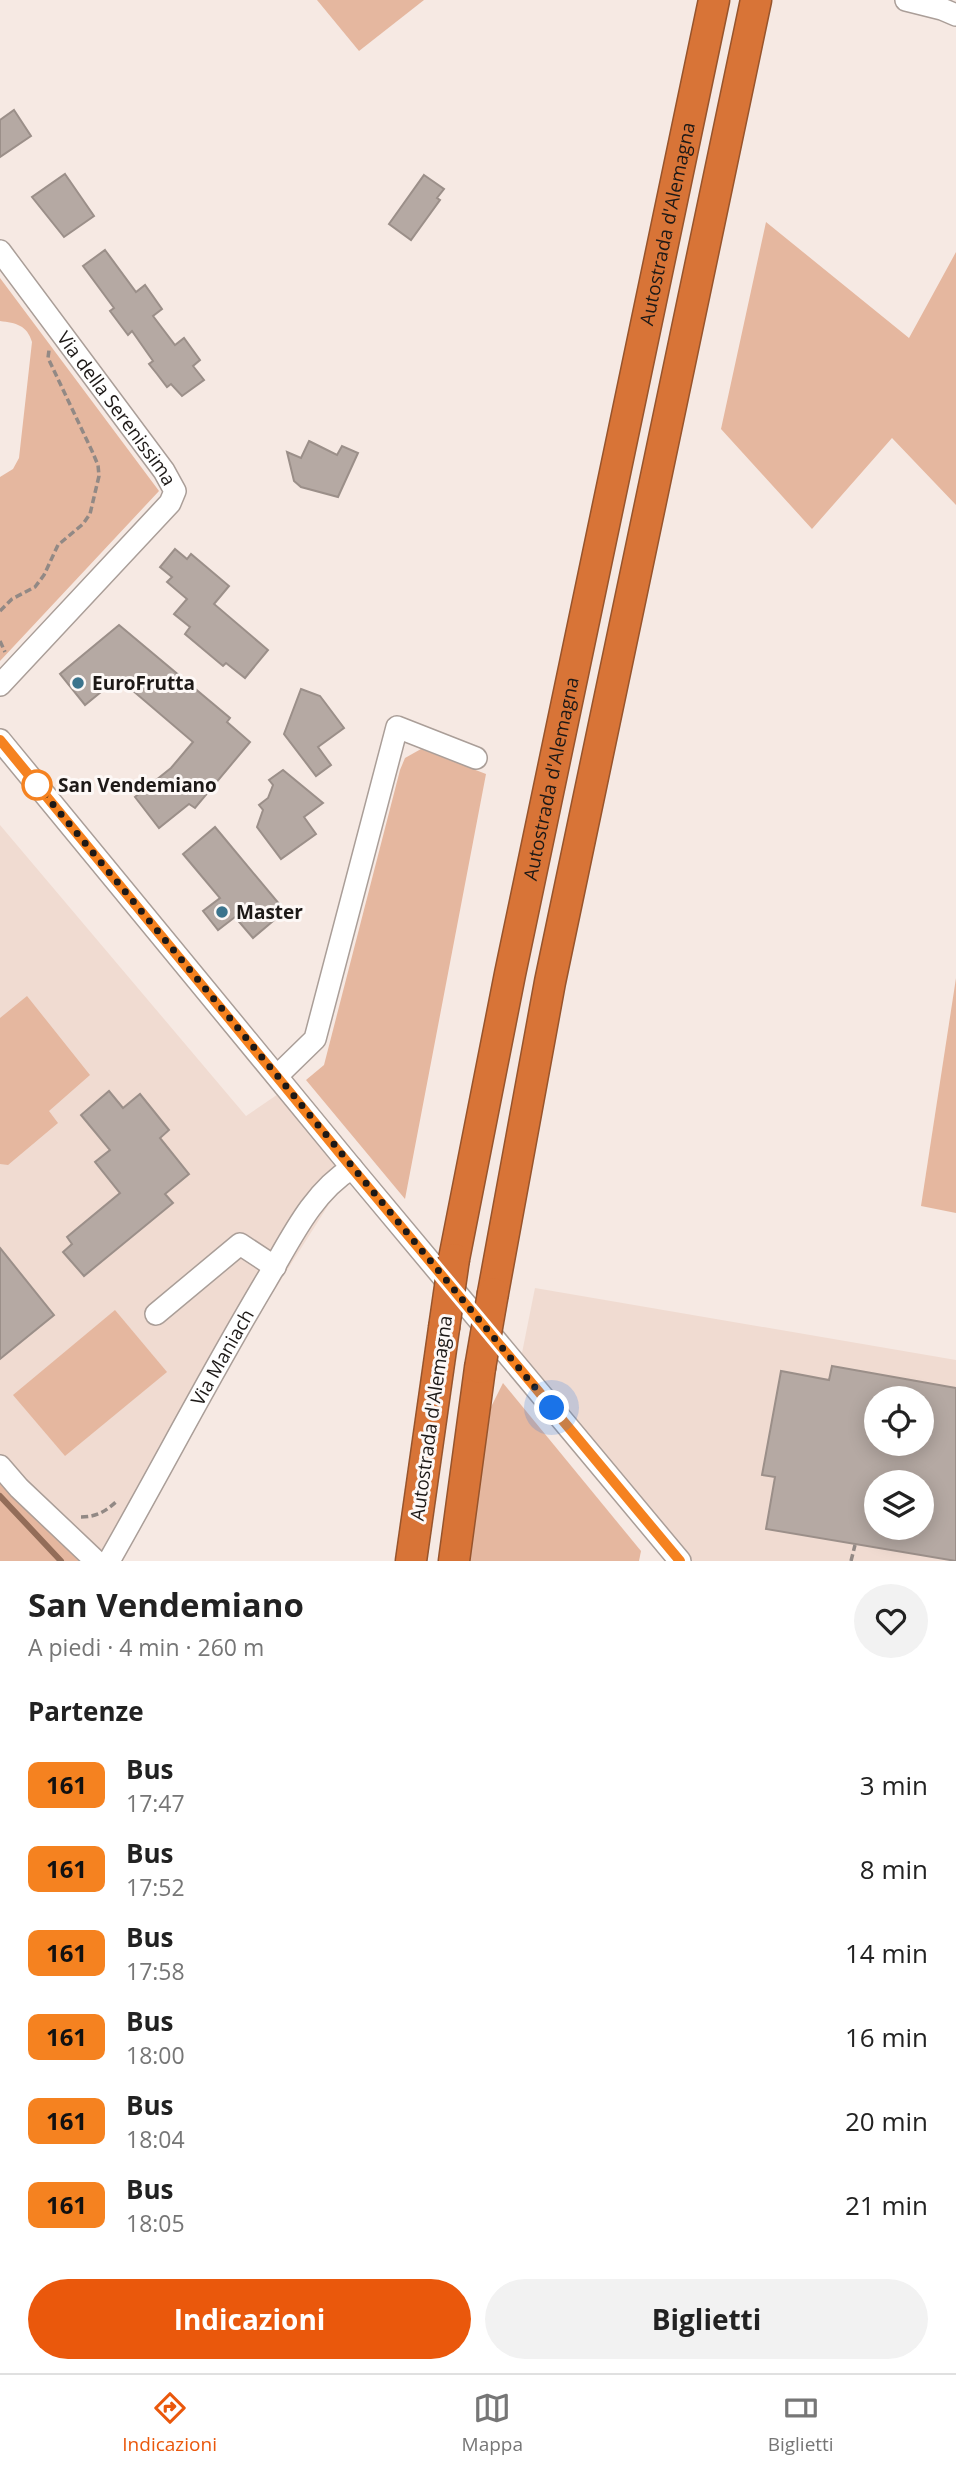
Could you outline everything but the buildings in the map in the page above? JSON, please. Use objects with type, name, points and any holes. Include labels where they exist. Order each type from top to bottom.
[{"type":"highway","name":"Autostrada d'Alemagna","points":[[411,1561],[454,1259],[510,974],[714,0]]},
{"type":"highway","points":[[454,1561],[480,1368],[550,982],[756,0]]},
{"type":"street","points":[[906,0],[956,15]]},
{"type":"street","name":"Via della Serenissima","points":[[0,251],[164,471],[174,491],[170,503],[0,685]]},
{"type":"street","points":[[277,1076],[315,1040],[397,727],[476,758]]},
{"type":"street","points":[[0,740],[680,1561]]},
{"type":"street","name":"Via Maniach","points":[[109,1561],[222,1356],[275,1267],[322,1191],[352,1168]]},
{"type":"street","points":[[156,1314],[240,1244],[275,1267]]},
{"type":"street","points":[[0,1466],[96,1561]]},
{"type":"path","points":[[0,611],[12,599],[35,587],[44,575],[58,545],[83,524],[90,514],[99,476],[92,450],[48,358],[48,351],[54,345]]},
{"type":"path","points":[[74,1513],[81,1517],[93,1517],[106,1511],[119,1499]]},
{"type":"path","points":[[851,1561],[855,1545]]},
{"type":"shaded area","points":[[317,0],[424,0],[359,51]]},
{"type":"shaded area","points":[[766,222],[909,338],[956,252],[956,505],[892,438],[812,529],[721,429]]},
{"type":"shaded area","points":[[0,278],[159,491],[0,661],[0,477],[13,469],[19,458],[32,342],[20,326],[0,321]]},
{"type":"shaded area","points":[[421,749],[486,774],[405,1199],[306,1080],[324,1065],[400,770],[405,758]]},
{"type":"shaded area","points":[[0,825],[246,1116],[287,1088],[352,1168],[169,1456],[109,1561],[0,1466]]},
{"type":"shaded area","points":[[956,978],[956,1213],[921,1206]]},
{"type":"shaded area","points":[[27,996],[90,1075],[49,1111],[58,1123],[8,1165],[0,1164],[0,1018]]},
{"type":"shaded area","points":[[535,1288],[956,1360],[956,1561],[680,1561],[519,1368]]},
{"type":"shaded area","points":[[115,1310],[167,1372],[65,1456],[13,1395]]},
{"type":"shaded area","points":[[503,1383],[641,1551],[639,1561],[469,1561],[491,1407]]},
{"type":"shaded area","points":[[0,1466],[96,1561],[0,1561]]},
{"type":"waterway","points":[[0,1496],[61,1561]]},
{"type":"bus line","name":"161","points":[[0,740],[680,1561]]},
{"type":"place","name":"EuroFrutta","points":[[78,683]]},
{"type":"place","name":"San Vendemiano","points":[[37,785]]},
{"type":"place","name":"Master","points":[[222,912]]},
{"type":"route","points":[[37,785],[552,1408]]}]
